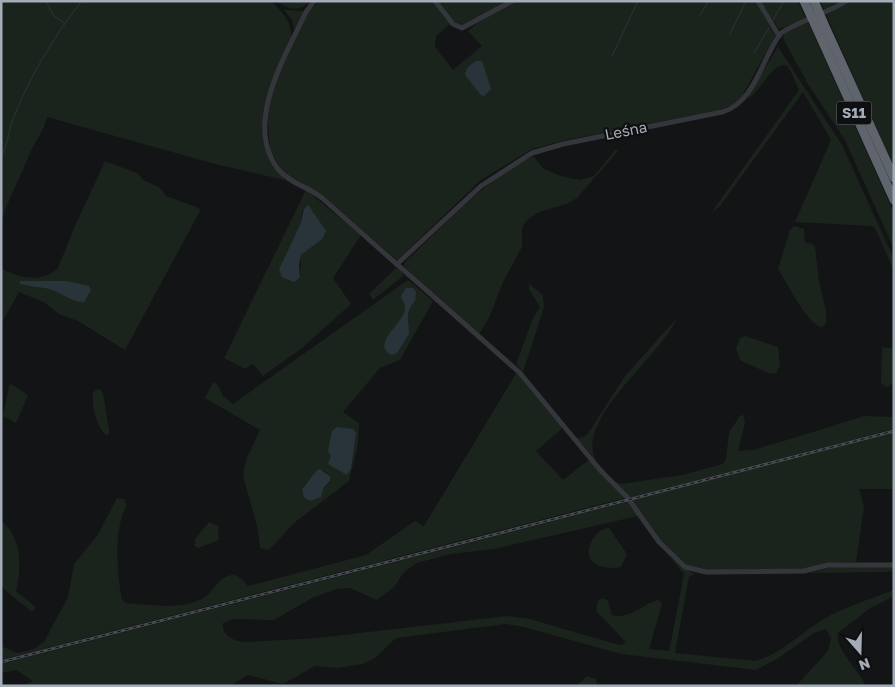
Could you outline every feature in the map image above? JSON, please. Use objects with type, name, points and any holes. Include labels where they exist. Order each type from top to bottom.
[{"type":"highway","name":"S11","points":[[804,1],[819,23],[894,178]]},
{"type":"highway","name":"S11","points":[[814,1],[819,23],[894,200]]},
{"type":"street","points":[[314,1],[306,12],[266,100],[269,151],[274,164],[285,176],[314,192],[520,373],[600,470],[627,497],[660,542],[685,567],[706,572],[804,572],[828,565],[894,565]]},
{"type":"street","points":[[435,1],[453,24],[462,28],[512,1]]},
{"type":"street","points":[[758,1],[779,36]]},
{"type":"street","name":"Leśna","points":[[397,264],[481,186],[532,153],[563,144],[715,113],[734,107],[746,95],[784,30],[846,1]]},
{"type":"shaded area","points":[[1,1],[271,1],[287,19],[291,37],[289,46],[272,80],[267,95],[263,124],[264,139],[268,153],[285,180],[215,164],[47,117],[11,195],[1,222]]},
{"type":"shaded area","points":[[277,1],[310,1],[303,7],[290,8]]},
{"type":"shaded area","points":[[318,1],[432,1],[450,24],[436,36],[435,47],[453,70],[482,46],[468,31],[489,13],[517,1],[756,1],[775,36],[741,98],[734,104],[719,110],[566,140],[532,149],[481,180],[397,260],[320,194],[283,172],[270,150],[267,110],[274,84],[304,19]]},
{"type":"shaded area","points":[[437,1],[507,1],[462,25],[452,20]]},
{"type":"shaded area","points":[[760,1],[798,1],[806,19],[779,29]]},
{"type":"shaded area","points":[[820,1],[842,1],[824,11]]},
{"type":"shaded area","points":[[851,1],[894,1],[894,167],[826,15]]},
{"type":"shaded area","points":[[284,10],[304,11],[295,32],[292,20]]},
{"type":"shaded area","points":[[808,22],[894,213],[894,249],[845,140],[808,84],[785,42],[783,36],[785,32]]},
{"type":"shaded area","points":[[778,47],[842,145],[894,259],[894,271],[875,228],[872,226],[795,222],[831,140],[803,92],[720,206],[711,213],[799,90],[788,66],[782,65],[771,72],[752,96],[746,99]]},
{"type":"shaded area","points":[[476,61],[482,61],[491,89],[484,96],[481,95],[465,75],[467,68]]},
{"type":"shaded area","points":[[615,150],[618,151],[577,198],[567,204],[539,212],[526,221],[522,228],[522,247],[503,282],[489,318],[479,334],[405,268],[404,265],[407,260],[467,203],[498,177],[515,166],[533,156],[543,168],[560,176],[580,180],[594,176]]},
{"type":"shaded area","points":[[105,161],[137,173],[143,180],[159,187],[166,196],[199,208],[200,211],[125,350],[78,321],[59,314],[44,302],[19,292],[1,324],[1,268],[15,275],[30,278],[45,276],[58,268]]},
{"type":"shaded area","points":[[306,190],[361,235],[333,278],[351,304],[301,349],[263,376],[253,364],[245,369],[224,358]],"holes":[[[306,206],[318,241],[301,255],[300,280],[279,269],[300,225],[302,212]]]},
{"type":"shaded area","points":[[308,205],[326,231],[322,239],[301,255],[299,265],[300,278],[294,282],[282,277],[279,269],[300,225],[304,209]]},
{"type":"shaded area","points":[[794,226],[804,229],[805,243],[811,243],[815,247],[819,281],[826,311],[826,323],[822,327],[810,319],[778,269],[790,230]]},
{"type":"shaded area","points":[[396,268],[402,272],[403,276],[373,300],[369,294]]},
{"type":"shaded area","points":[[408,280],[433,301],[400,360],[380,368],[343,412],[359,423],[358,444],[349,481],[294,523],[268,550],[260,548],[257,526],[243,476],[246,460],[260,430],[205,398],[213,382],[218,385],[223,396],[233,404]],"holes":[[[323,470],[330,476],[330,482],[324,487],[322,494],[303,487],[316,471]]]},
{"type":"shaded area","points":[[20,281],[66,281],[89,286],[91,290],[84,302],[69,298],[50,289],[20,284]]},
{"type":"shaded area","points":[[529,284],[543,295],[544,307],[523,372],[516,364],[533,318],[540,307],[529,289]]},
{"type":"shaded area","points":[[406,288],[413,288],[416,292],[415,301],[408,313],[409,334],[397,353],[391,355],[386,350],[385,344],[404,313],[405,306],[401,296]]},
{"type":"shaded area","points":[[677,318],[669,333],[626,383],[601,419],[594,436],[593,452],[597,462],[576,438],[584,437],[589,432],[625,376]]},
{"type":"shaded area","points":[[745,336],[778,347],[780,365],[776,373],[770,374],[740,360],[736,349],[740,338]]},
{"type":"shaded area","points":[[882,347],[894,349],[894,381],[888,387],[881,383]]},
{"type":"shaded area","points":[[517,372],[564,427],[536,451],[563,480],[590,459],[625,498],[1,660],[1,646],[17,653],[34,649],[44,642],[68,597],[74,564],[97,536],[117,498],[124,499],[126,505],[118,532],[117,552],[122,600],[126,603],[145,605],[175,606],[202,599],[220,581],[228,576],[237,576],[248,586],[366,555],[415,521],[424,526]]},
{"type":"shaded area","points":[[11,384],[28,395],[16,423],[3,416]]},
{"type":"shaded area","points":[[97,389],[103,393],[109,430],[109,434],[106,435],[97,422],[94,410],[93,393]]},
{"type":"shaded area","points":[[744,415],[745,423],[738,451],[753,450],[864,416],[894,417],[894,429],[629,498],[609,475],[621,484],[682,475],[723,464],[726,459],[729,432],[740,416]]},
{"type":"shaded area","points":[[337,427],[353,429],[356,433],[351,468],[347,475],[328,464],[331,456],[328,451],[332,431]]},
{"type":"shaded area","points":[[894,432],[894,489],[859,489],[864,506],[856,562],[828,563],[805,570],[702,570],[686,565],[661,542],[631,500]]},
{"type":"shaded area","points":[[320,469],[330,476],[330,481],[324,487],[321,497],[310,501],[304,497],[302,489],[316,471]]},
{"type":"shaded area","points":[[627,502],[638,516],[494,549],[450,554],[417,563],[404,572],[394,587],[377,600],[350,588],[336,589],[312,598],[274,620],[233,619],[223,623],[223,628],[229,637],[245,642],[317,638],[507,616],[530,619],[619,645],[624,644],[625,641],[596,611],[598,600],[603,598],[608,601],[612,615],[619,616],[631,613],[659,600],[662,604],[649,649],[669,651],[684,574],[670,557],[695,574],[689,577],[675,653],[756,661],[783,648],[830,615],[894,590],[894,596],[869,609],[838,633],[838,639],[843,652],[866,686],[796,686],[828,651],[831,638],[826,629],[814,633],[777,659],[756,670],[621,654],[524,627],[506,624],[396,638],[375,658],[363,664],[337,668],[315,666],[283,684],[248,675],[230,686],[23,686],[33,681],[16,670],[1,673],[1,664]]},
{"type":"shaded area","points":[[1,521],[13,535],[19,553],[16,591],[33,605],[35,608],[32,612],[5,590],[1,584]]},
{"type":"shaded area","points":[[209,522],[218,526],[219,540],[198,548],[195,546],[195,539]]},
{"type":"shaded area","points":[[609,528],[627,554],[621,567],[602,567],[592,561],[590,557],[589,547],[591,542],[599,532]]},
{"type":"shaded area","points":[[894,566],[894,571],[883,572],[809,573],[833,567]]},
{"type":"shaded area","points":[[587,676],[596,679],[597,686],[576,686]]},
{"type":"waterway","points":[[46,1],[53,15],[64,23]]},
{"type":"waterway","points":[[1,158],[13,119],[36,69],[53,41],[82,1]]},
{"type":"waterway","points":[[612,56],[638,1]]},
{"type":"waterway","points":[[700,15],[709,1]]},
{"type":"waterway","points":[[730,34],[746,1]]},
{"type":"waterway","points":[[773,20],[784,1]]},
{"type":"waterway","points":[[754,53],[769,28]]},
{"type":"railway","points":[[1,662],[894,431]]}]
